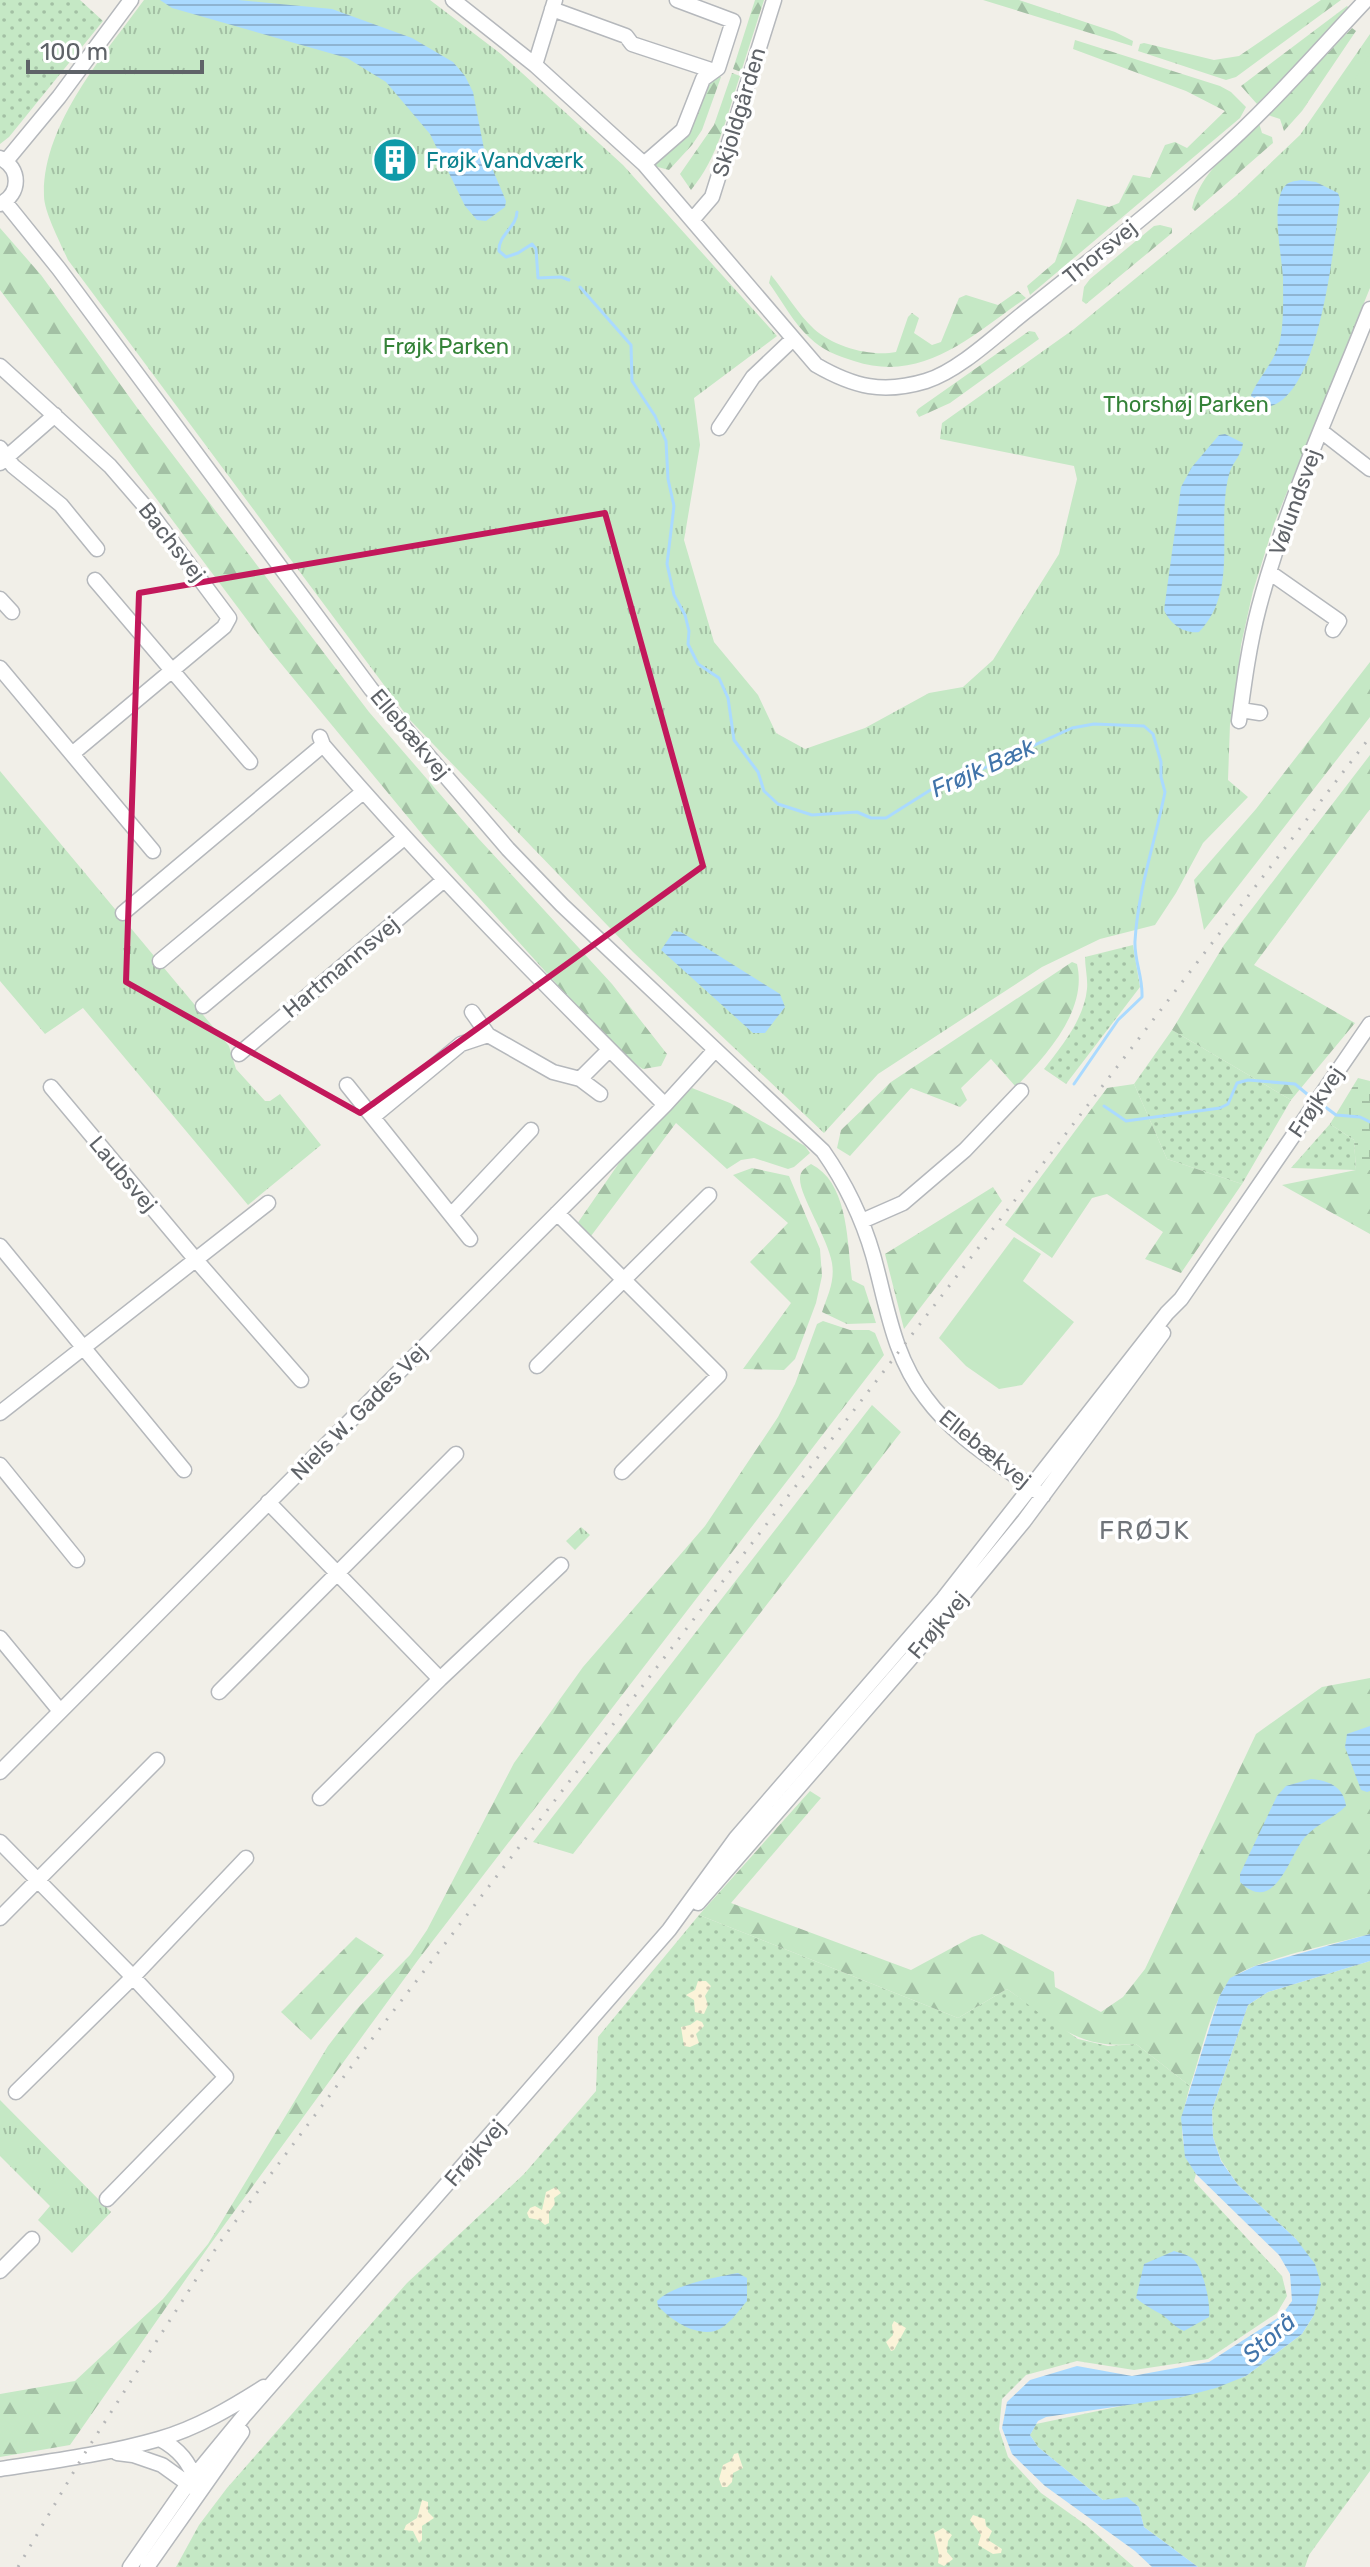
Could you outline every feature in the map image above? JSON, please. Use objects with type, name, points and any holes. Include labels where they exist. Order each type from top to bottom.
[{"type":"street","points":[[2,203],[11,197],[17,182],[15,174],[3,159],[59,97],[131,0]]},
{"type":"street","name":"Thorsvej","points":[[453,0],[535,65],[644,164],[816,365],[861,386],[893,388],[928,380],[958,364],[1101,253],[1215,156],[1366,0]]},
{"type":"street","points":[[644,164],[683,130],[703,79],[718,68],[733,21],[711,6],[677,0]]},
{"type":"street","name":"Skjoldgården","points":[[693,219],[712,197],[774,0]]},
{"type":"street","points":[[535,65],[553,5],[626,36],[632,44],[714,71]]},
{"type":"street","name":"Ellebækvej","points":[[2,203],[59,269],[371,689],[508,849],[562,905],[823,1151],[845,1183],[862,1221],[886,1313],[912,1377],[926,1399],[948,1423],[1037,1492]]},
{"type":"street","name":"Vølundsvej","points":[[1260,713],[1240,716],[1249,646],[1269,572],[1370,309]]},
{"type":"street","points":[[719,428],[753,377],[793,339]]},
{"type":"street","name":"Bachsvej","points":[[0,366],[110,466],[149,511],[229,618],[224,627],[72,754]]},
{"type":"street","points":[[55,415],[2,456],[61,505],[97,549]]},
{"type":"street","name":"Vølundsvej","points":[[1321,431],[1370,469]]},
{"type":"street","name":"Vølundsvej","points":[[1269,572],[1339,621],[1333,630]]},
{"type":"street","points":[[95,580],[250,762]]},
{"type":"street","points":[[0,599],[12,612]]},
{"type":"street","points":[[0,668],[153,851]]},
{"type":"street","points":[[123,913],[322,741],[404,838],[665,1105]]},
{"type":"street","points":[[160,961],[363,792]]},
{"type":"street","points":[[203,1006],[404,838]]},
{"type":"street","name":"Hartmannsvej","points":[[239,1054],[444,880]]},
{"type":"street","points":[[472,1012],[488,1035],[553,1072],[580,1079],[600,1094]]},
{"type":"street","name":"Frøjkvej","points":[[194,2484],[281,2376],[669,1930],[736,1838],[1037,1492],[1167,1313],[1181,1299],[1370,1024]]},
{"type":"street","points":[[374,1116],[461,1044],[488,1035]]},
{"type":"street","points":[[580,1079],[609,1050]]},
{"type":"street","name":"Niels W. Gades Vej","points":[[0,1772],[665,1105],[715,1050]]},
{"type":"street","points":[[347,1085],[470,1239]]},
{"type":"street","name":"Laubsvej","points":[[51,1087],[301,1380]]},
{"type":"street","points":[[862,1221],[903,1203],[965,1150],[1021,1091]]},
{"type":"street","points":[[452,1214],[531,1130]]},
{"type":"street","points":[[537,1366],[709,1195]]},
{"type":"street","points":[[0,1413],[268,1203]]},
{"type":"street","points":[[557,1213],[719,1375],[622,1472]]},
{"type":"street","points":[[0,1246],[184,1470]]},
{"type":"street","points":[[219,1692],[456,1454]]},
{"type":"street","points":[[0,1465],[77,1560]]},
{"type":"street","points":[[268,1502],[440,1679]]},
{"type":"street","points":[[320,1798],[561,1565]]},
{"type":"street","points":[[1,1644],[60,1711]]},
{"type":"street","points":[[0,1918],[157,1760]]},
{"type":"street","points":[[0,1842],[226,2077],[107,2199]]},
{"type":"street","points":[[16,2092],[133,1977],[246,1858]]},
{"type":"street","points":[[0,2271],[32,2239]]},
{"type":"street","points":[[0,2469],[104,2452],[160,2439],[234,2406],[281,2376]]},
{"type":"street","points":[[147,2567],[194,2484],[186,2458],[160,2439]]},
{"type":"street","points":[[104,2452],[133,2455],[162,2465],[194,2484]]},
{"type":"street","points":[[130,2567],[194,2484]]},
{"type":"highlighted area","points":[[605,513],[703,866],[360,1113],[126,982],[139,593]]},
{"type":"green space","points":[[0,0],[80,0],[103,21],[9,137],[0,144]]},
{"type":"green space","name":"Frøjk Parken","points":[[144,0],[430,0],[501,54],[623,165],[777,336],[694,398],[700,445],[684,540],[714,642],[758,695],[776,733],[805,749],[865,728],[929,693],[963,687],[993,660],[1059,554],[1077,479],[1074,466],[940,439],[942,423],[1074,329],[1236,196],[1300,135],[1370,34],[1370,288],[1274,524],[1253,591],[1241,645],[1234,713],[1230,724],[1228,780],[1248,797],[1203,843],[1155,925],[1100,939],[1042,967],[878,1074],[824,1133],[633,952],[410,720],[68,260],[50,219],[44,196],[46,169],[53,143],[78,92]]},
{"type":"green space","points":[[755,0],[764,0],[741,72],[733,69]]},
{"type":"green space","points":[[983,0],[1019,0],[1115,32],[1133,41],[1132,46]]},
{"type":"green space","points":[[1321,0],[1341,0],[1236,77],[1226,80],[1138,51],[1140,44],[1144,43],[1214,60],[1239,56]]},
{"type":"green space","points":[[1347,6],[1350,9],[1257,104],[1241,86]]},
{"type":"green space","points":[[1352,28],[1356,31],[1302,111],[1284,131],[1280,119],[1268,115]]},
{"type":"green space","points":[[1075,40],[1220,86],[1246,107],[1240,118],[1030,295],[1027,286],[1055,262],[1077,199],[1109,207],[1119,203],[1133,175],[1150,178],[1165,145],[1175,142],[1187,148],[1225,111],[1186,91],[1073,49]]},
{"type":"green space","points":[[1370,53],[1370,88],[1355,79]]},
{"type":"green space","points":[[732,73],[740,76],[721,136],[691,190],[680,174],[714,125]]},
{"type":"green space","points":[[713,75],[721,77],[702,130],[669,170],[654,166],[690,124],[708,79]]},
{"type":"green space","points":[[1259,123],[1262,133],[1272,137],[1273,143],[1195,211],[1192,208],[1196,195],[1210,172]]},
{"type":"green space","points":[[1154,226],[1172,228],[1172,233],[1086,304],[1082,301],[1084,287],[1090,279]]},
{"type":"green space","points":[[0,228],[41,275],[141,413],[369,712],[478,838],[612,984],[667,1054],[661,1066],[643,1069],[598,1030],[426,839],[269,649],[0,290]]},
{"type":"green space","points":[[771,275],[802,317],[822,335],[842,346],[875,353],[896,352],[912,313],[919,318],[914,333],[932,345],[941,342],[959,298],[966,295],[998,305],[1018,291],[1026,298],[946,352],[903,366],[879,366],[842,357],[815,342],[799,326],[769,283]]},
{"type":"green space","points":[[1029,331],[1035,332],[1039,339],[950,403],[919,417],[918,409]]},
{"type":"green space","points":[[1370,662],[1370,717],[1204,930],[1194,880],[1256,809]]},
{"type":"green space","points":[[1370,755],[1370,809],[1254,965],[1355,1023],[1291,1100],[1172,1030],[1224,945]]},
{"type":"green space","points":[[0,771],[229,1046],[236,1069],[265,1101],[280,1094],[321,1145],[248,1205],[83,1008],[45,1034],[0,981]]},
{"type":"green space","points":[[1133,945],[1140,987],[1066,1084],[1044,1069],[1082,1011],[1087,989],[1085,957]]},
{"type":"green space","points":[[1072,962],[1077,964],[1079,981],[1070,1015],[1040,1061],[1016,1087],[991,1059],[961,1088],[967,1100],[960,1107],[911,1088],[850,1156],[837,1148],[841,1130],[891,1082]]},
{"type":"green space","points":[[1172,1030],[1291,1100],[1242,1184],[1167,1159],[1134,1084]]},
{"type":"green space","points":[[1358,1078],[1370,1081],[1370,1170],[1356,1170],[1354,1140],[1330,1124]]},
{"type":"green space","points":[[1134,1084],[1167,1159],[1242,1184],[1181,1273],[1145,1259],[1163,1232],[1107,1194],[1092,1198],[1052,1258],[1005,1225],[1107,1088]]},
{"type":"green space","points":[[692,1088],[730,1103],[805,1146],[810,1153],[788,1169],[754,1158],[741,1160],[727,1169],[676,1123],[591,1236],[577,1224],[628,1150]]},
{"type":"green space","points":[[1330,1124],[1354,1140],[1356,1170],[1291,1168]]},
{"type":"green space","points":[[811,1164],[833,1185],[839,1199],[847,1232],[852,1280],[864,1286],[876,1323],[847,1324],[822,1312],[833,1270],[825,1242],[801,1186],[801,1173]]},
{"type":"green space","points":[[752,1168],[789,1176],[820,1249],[822,1276],[816,1303],[795,1359],[784,1370],[743,1369],[791,1303],[750,1262],[788,1223],[733,1175]]},
{"type":"green space","points":[[1370,1170],[1370,1234],[1282,1185]]},
{"type":"green space","points":[[993,1187],[1002,1201],[904,1329],[885,1254]]},
{"type":"green space","points":[[1014,1237],[1041,1254],[1023,1281],[1074,1322],[1022,1385],[999,1389],[966,1366],[939,1338]]},
{"type":"green space","points":[[823,1321],[850,1330],[875,1333],[884,1355],[418,1960],[209,2246],[70,2445],[0,2457],[0,2394],[75,2381],[163,2299],[208,2244],[328,2046],[355,2011],[410,1955],[427,1930],[514,1763],[583,1667],[705,1526],[778,1417],[795,1384],[817,1324]]},
{"type":"green space","points":[[872,1405],[901,1432],[573,1854],[533,1842]]},
{"type":"green space","points":[[581,1527],[590,1535],[575,1550],[566,1541]]},
{"type":"green space","points":[[1370,1678],[1370,1934],[1272,1960],[1229,1981],[1211,2017],[1190,2086],[1136,2044],[1115,2045],[1081,2038],[1052,2022],[1007,1989],[958,2018],[699,1915],[810,1791],[821,1798],[731,1903],[911,1970],[982,1934],[1054,1972],[1055,1987],[1101,2012],[1123,1997],[1145,1969],[1256,1734],[1322,1687]]},
{"type":"green space","points":[[699,1915],[958,2018],[1007,1989],[1078,2039],[1108,2046],[1136,2044],[1190,2086],[1182,2131],[1186,2152],[1196,2174],[1194,2181],[1282,2276],[1287,2296],[1277,2313],[1208,2359],[1134,2370],[1077,2361],[1026,2375],[1002,2399],[999,2429],[1008,2457],[1041,2493],[1086,2525],[1134,2567],[176,2567],[199,2525],[227,2488],[407,2283],[524,2174],[596,2091],[598,2037]]},
{"type":"green space","points":[[356,1937],[384,1955],[311,2040],[281,2012]]},
{"type":"green space","points":[[1370,1961],[1370,2471],[1309,2555],[1305,2567],[1198,2567],[1144,2527],[1139,2507],[1127,2498],[1103,2500],[1038,2447],[1030,2435],[1036,2424],[1145,2401],[1182,2397],[1246,2376],[1302,2334],[1314,2315],[1296,2239],[1238,2185],[1221,2160],[1213,2137],[1212,2110],[1248,2005],[1268,1992]]},
{"type":"green space","points":[[0,2100],[111,2212],[72,2253],[38,2220],[50,2206],[0,2156]]},
{"type":"sand","points":[[698,1981],[706,1981],[711,1986],[705,1996],[708,2005],[704,2014],[695,2012],[694,2000],[686,1995],[695,1990]]},
{"type":"sand","points":[[697,2020],[704,2026],[696,2034],[699,2043],[684,2046],[681,2027]]},
{"type":"sand","points":[[556,2187],[561,2193],[554,2198],[549,2223],[545,2225],[529,2218],[527,2213],[530,2208],[535,2206],[542,2210],[546,2192]]},
{"type":"sand","points":[[894,2321],[906,2328],[891,2351],[886,2342],[893,2335]]},
{"type":"sand","points":[[738,2453],[743,2468],[733,2473],[732,2482],[727,2487],[722,2487],[719,2479],[723,2465]]},
{"type":"sand","points":[[422,2500],[428,2502],[428,2512],[434,2518],[422,2526],[422,2540],[419,2543],[413,2531],[404,2530],[417,2518]]},
{"type":"sand","points":[[973,2515],[985,2519],[986,2526],[992,2531],[988,2540],[1002,2549],[1001,2553],[993,2554],[978,2545],[981,2535],[970,2520]]},
{"type":"sand","points":[[943,2528],[952,2535],[947,2552],[953,2559],[944,2566],[938,2563],[934,2533]]},
{"type":"water","points":[[160,0],[238,0],[332,9],[412,38],[453,62],[473,92],[484,149],[506,201],[505,207],[486,221],[477,220],[465,206],[430,134],[386,82],[347,58],[172,8]]},
{"type":"water","points":[[1302,180],[1316,182],[1338,193],[1340,199],[1319,325],[1308,359],[1294,387],[1276,404],[1254,406],[1251,395],[1275,355],[1281,333],[1283,278],[1278,204],[1285,186]]},
{"type":"water","points":[[1225,434],[1243,443],[1230,471],[1226,491],[1223,576],[1219,596],[1212,615],[1199,632],[1183,630],[1164,610],[1181,487],[1192,467],[1219,435]]},
{"type":"water","points":[[674,931],[681,932],[780,994],[785,1007],[765,1033],[753,1033],[661,950]]},
{"type":"water","points":[[1370,1726],[1370,1791],[1367,1792],[1361,1790],[1345,1747],[1347,1734]]},
{"type":"water","points":[[1311,1779],[1339,1789],[1346,1806],[1305,1837],[1272,1888],[1263,1892],[1252,1891],[1240,1882],[1240,1874],[1277,1796],[1286,1786]]},
{"type":"water","name":"Storå","points":[[1370,1934],[1370,1961],[1268,1992],[1248,2005],[1212,2110],[1213,2137],[1221,2161],[1238,2185],[1296,2239],[1315,2264],[1321,2284],[1314,2315],[1302,2334],[1246,2376],[1216,2388],[1182,2397],[1046,2417],[1038,2421],[1030,2435],[1038,2447],[1103,2500],[1127,2497],[1139,2507],[1144,2527],[1198,2567],[1152,2567],[1135,2551],[1045,2486],[1012,2454],[1002,2428],[1007,2402],[1030,2380],[1077,2366],[1132,2376],[1209,2362],[1281,2316],[1292,2301],[1290,2274],[1279,2255],[1196,2174],[1185,2157],[1181,2118],[1219,1997],[1230,1978],[1255,1966]]},
{"type":"water","points":[[1174,2251],[1197,2263],[1209,2304],[1209,2317],[1184,2331],[1136,2298],[1144,2264]]},
{"type":"water","points":[[738,2273],[747,2278],[747,2301],[720,2329],[707,2332],[684,2326],[658,2306],[657,2301],[673,2290]]},
{"type":"waterway","name":"Frøjk Bæk","points":[[517,212],[501,240],[499,251],[506,257],[532,244],[536,249],[538,278],[561,277],[569,280]]},
{"type":"waterway","name":"Frøjk Bæk","points":[[580,287],[631,345],[632,381],[655,416],[666,441],[668,479],[674,506],[667,564],[674,595],[685,615],[688,644],[698,664],[719,678],[728,698],[734,740],[758,772],[764,791],[778,804],[812,815],[857,812],[871,818],[886,818],[951,777],[982,769],[1072,728],[1094,724],[1144,726],[1153,734],[1165,792],[1137,922],[1135,948],[1142,997],[1118,1020],[1074,1084]]},
{"type":"waterway","name":"Frøjk Bæk","points":[[1104,1106],[1126,1121],[1220,1108],[1228,1104],[1237,1083],[1248,1080],[1295,1084],[1313,1099]]},
{"type":"waterway","name":"Frøjk Bæk","points":[[1320,1103],[1336,1115],[1360,1117],[1370,1122]]},
{"type":"railway","points":[[18,2567],[83,2456],[220,2242],[375,2035],[1370,737]]},
{"type":"place","name":"Frøjk Vandværk","points":[[395,160]]},
{"type":"district","name":"FRØJK","points":[[1145,1530]]},
{"type":"park label","name":"Thorshøj Parken","points":[[1186,404]]}]
